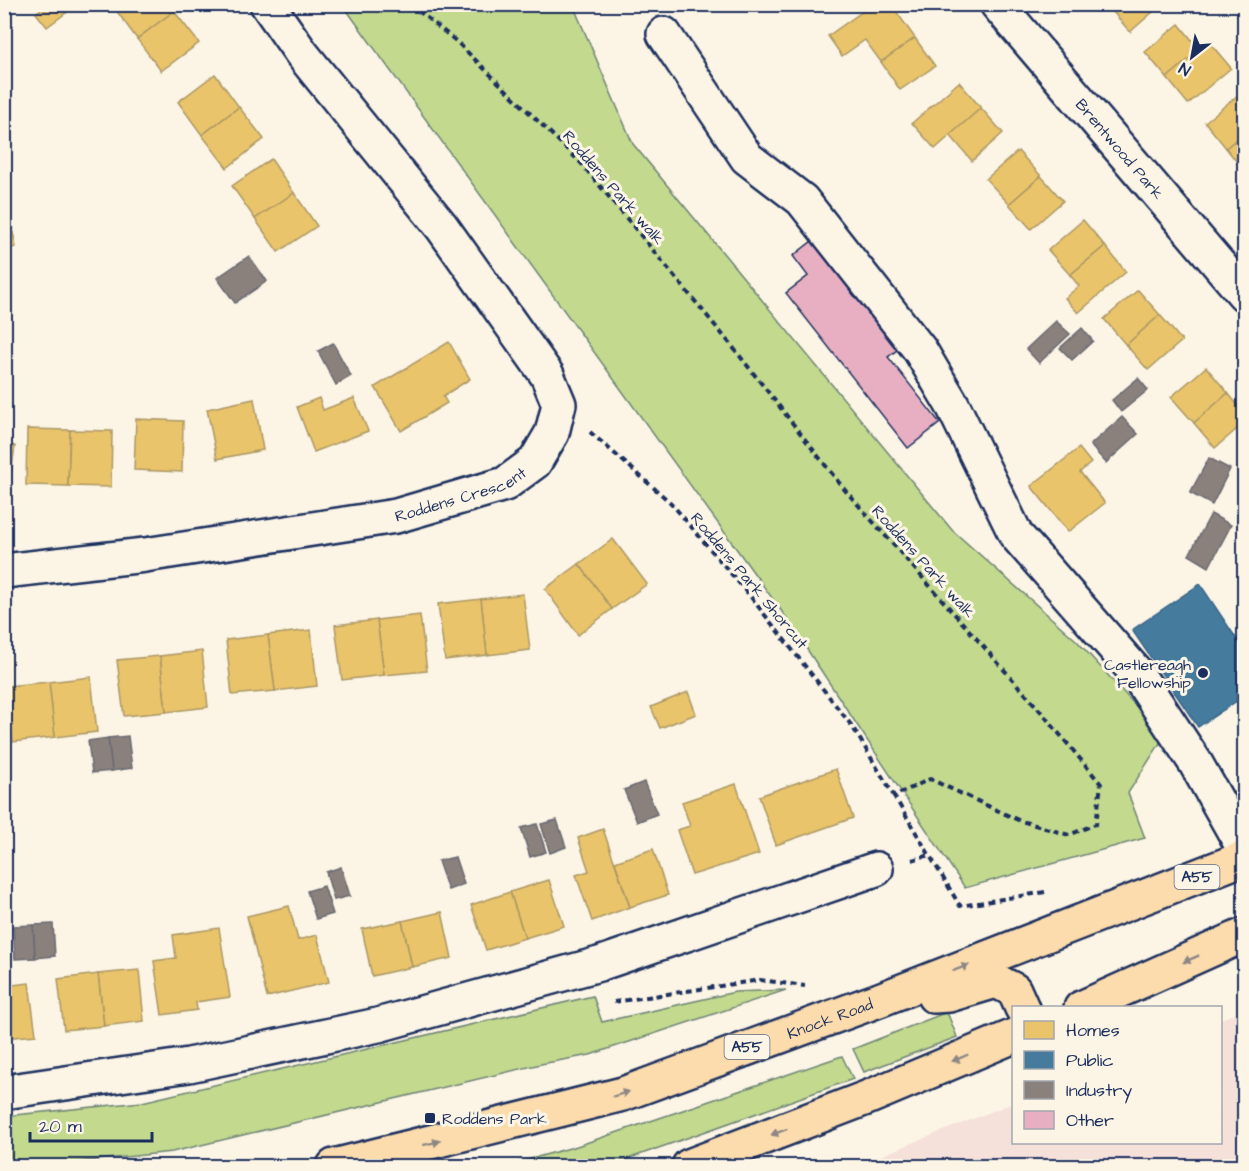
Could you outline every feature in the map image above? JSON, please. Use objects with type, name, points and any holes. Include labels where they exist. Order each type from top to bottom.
[{"type":"highway","name":"Knock Road","points":[[334,1167],[624,1094],[879,1000],[1245,858]]},
{"type":"highway","points":[[1085,1006],[1245,935]]},
{"type":"highway","points":[[879,1000],[949,995],[996,981],[1014,990],[1021,1006]]},
{"type":"highway","points":[[689,1167],[869,1097],[1012,1037]]},
{"type":"street","points":[[267,4],[302,54],[442,227],[547,375],[559,404]]},
{"type":"street","name":"Brentwood Park","points":[[997,4],[1245,294]]},
{"type":"street","points":[[664,34],[747,158],[802,200],[920,350],[953,406],[1016,535],[1135,671],[1195,762],[1245,849]]},
{"type":"street","name":"Roddens Crescent","points":[[4,571],[145,555],[396,516],[505,484],[535,462],[552,433],[559,404]]},
{"type":"street","points":[[4,1092],[189,1065],[367,1028],[599,964],[876,869]]},
{"type":"path","name":"Roddens Park walk","points":[[410,4],[457,42],[581,163],[732,346],[844,489],[1037,707],[1101,784],[1096,824],[1069,836],[1018,820],[930,779],[894,796]]},
{"type":"path","name":"Roddens Park Shorcut","points":[[559,404],[671,503],[750,596],[852,726],[894,796]]},
{"type":"path","points":[[894,796],[960,906],[1045,892]]},
{"type":"path","points":[[599,964],[611,1002],[760,980],[814,987]]},
{"type":"shaded area","points":[[1244,1010],[1244,1166],[855,1166],[1012,1103],[1012,1144],[1222,1144],[1222,1019]]},
{"type":"green space","points":[[343,5],[573,5],[633,144],[952,530],[1077,641],[1164,737],[1128,793],[1145,838],[965,888],[785,616]]},
{"type":"green space","points":[[786,990],[590,1055],[541,1064],[172,1152],[40,1166],[5,1166],[5,1116],[142,1102],[593,996],[602,1022],[735,992]]},
{"type":"green space","points":[[947,1012],[957,1037],[864,1072],[853,1049]]},
{"type":"green space","points":[[842,1056],[853,1079],[608,1166],[505,1166],[577,1146]]},
{"type":"building: Homes","points":[[47,4],[78,4],[47,27],[36,13]]},
{"type":"building: Homes","points":[[115,4],[170,4],[174,11],[137,39],[113,6]]},
{"type":"building: Homes","points":[[873,4],[891,4],[915,38],[881,62],[865,40],[842,56],[828,36]]},
{"type":"building: Homes","points":[[1110,4],[1162,4],[1130,32],[1108,6]]},
{"type":"building: Homes","points":[[174,11],[199,43],[161,71],[137,39]]},
{"type":"building: Homes","points":[[1179,24],[1200,50],[1167,78],[1145,52]]},
{"type":"building: Homes","points":[[915,38],[935,66],[900,90],[881,62]]},
{"type":"building: Homes","points":[[1209,42],[1231,68],[1188,104],[1167,78]]},
{"type":"building: Homes","points":[[215,74],[239,107],[202,135],[178,102]]},
{"type":"building: Homes","points":[[959,82],[981,108],[935,149],[912,123]]},
{"type":"building: Homes","points":[[1244,90],[1244,133],[1226,148],[1205,122]]},
{"type":"building: Homes","points":[[239,107],[264,139],[227,168],[202,135]]},
{"type":"building: Homes","points":[[981,108],[1003,133],[972,161],[950,135]]},
{"type":"building: Homes","points":[[1244,133],[1244,171],[1226,148]]},
{"type":"building: Homes","points":[[1018,151],[1041,176],[1009,204],[986,179]]},
{"type":"building: Homes","points":[[271,159],[294,193],[255,219],[232,186]]},
{"type":"building: Homes","points":[[1041,176],[1063,201],[1031,229],[1009,204]]},
{"type":"building: Homes","points":[[4,185],[16,247],[4,250]]},
{"type":"building: Homes","points":[[294,193],[317,226],[278,252],[255,219]]},
{"type":"building: Homes","points":[[1083,220],[1105,246],[1070,275],[1048,250]]},
{"type":"building: Homes","points":[[1105,246],[1126,272],[1078,313],[1065,298],[1079,286],[1070,275]]},
{"type":"building: Homes","points":[[1138,290],[1160,315],[1126,345],[1104,319]]},
{"type":"building: Homes","points":[[1160,315],[1182,341],[1148,370],[1126,345]]},
{"type":"building: Homes","points":[[449,342],[470,379],[443,396],[447,403],[401,431],[375,387]]},
{"type":"building: Homes","points":[[1206,367],[1228,393],[1194,423],[1171,397]]},
{"type":"building: Homes","points":[[1228,393],[1244,413],[1244,423],[1215,448],[1194,423]]},
{"type":"building: Homes","points":[[319,398],[323,410],[354,398],[368,431],[314,452],[297,407]]},
{"type":"building: Homes","points":[[254,399],[263,450],[217,459],[207,409]]},
{"type":"building: Homes","points":[[136,419],[183,421],[182,472],[134,470]]},
{"type":"building: Homes","points":[[27,429],[70,430],[68,486],[26,485]]},
{"type":"building: Homes","points":[[70,430],[112,431],[111,487],[68,486]]},
{"type":"building: Homes","points":[[4,444],[15,446],[8,496],[4,496]]},
{"type":"building: Homes","points":[[1079,448],[1091,463],[1080,472],[1105,503],[1068,532],[1031,486]]},
{"type":"building: Homes","points":[[613,539],[647,584],[612,609],[579,564]]},
{"type":"building: Homes","points":[[579,564],[612,609],[578,635],[545,589]]},
{"type":"building: Homes","points":[[523,594],[530,650],[487,655],[481,599]]},
{"type":"building: Homes","points":[[481,599],[487,655],[445,660],[438,604]]},
{"type":"building: Homes","points":[[420,615],[427,671],[384,675],[377,620]]},
{"type":"building: Homes","points":[[377,620],[384,675],[342,680],[335,625]]},
{"type":"building: Homes","points":[[311,630],[317,686],[275,691],[268,635]]},
{"type":"building: Homes","points":[[268,635],[275,691],[232,695],[226,640]]},
{"type":"building: Homes","points":[[202,651],[208,707],[166,712],[160,656]]},
{"type":"building: Homes","points":[[160,656],[166,712],[124,716],[117,660]]},
{"type":"building: Homes","points":[[91,677],[97,732],[55,737],[49,682]]},
{"type":"building: Homes","points":[[49,682],[55,737],[13,742],[6,686]]},
{"type":"building: Homes","points":[[688,692],[696,714],[660,728],[651,707]]},
{"type":"building: Homes","points":[[836,769],[853,818],[776,845],[759,796]]},
{"type":"building: Homes","points":[[736,784],[759,854],[692,875],[677,830],[690,826],[682,802]]},
{"type":"building: Homes","points":[[603,829],[630,907],[592,921],[576,875],[589,871],[578,838]]},
{"type":"building: Homes","points":[[653,849],[668,895],[630,907],[615,862]]},
{"type":"building: Homes","points":[[549,880],[564,926],[525,938],[510,892]]},
{"type":"building: Homes","points":[[510,892],[525,938],[486,950],[471,905]]},
{"type":"building: Homes","points":[[289,906],[298,940],[317,935],[329,982],[267,997],[247,916]]},
{"type":"building: Homes","points":[[442,912],[452,958],[412,967],[402,921]]},
{"type":"building: Homes","points":[[402,921],[412,967],[372,976],[362,929]]},
{"type":"building: Homes","points":[[219,928],[230,997],[196,1002],[197,1010],[162,1015],[154,961],[176,958],[173,935]]},
{"type":"building: Homes","points":[[139,970],[144,1021],[104,1026],[98,974]]},
{"type":"building: Homes","points":[[98,974],[104,1026],[64,1030],[58,979]]},
{"type":"building: Homes","points":[[29,983],[36,1035],[4,1038],[4,986]]},
{"type":"building: Public","name":"Castlereagh Fellowship","points":[[1200,584],[1244,650],[1244,696],[1198,727],[1132,630]]},
{"type":"building: Industry","points":[[249,256],[267,281],[235,303],[217,278]]},
{"type":"building: Industry","points":[[1056,321],[1070,334],[1039,363],[1026,349]]},
{"type":"building: Industry","points":[[1082,328],[1093,341],[1072,360],[1060,348]]},
{"type":"building: Industry","points":[[333,343],[351,376],[336,385],[318,351]]},
{"type":"building: Industry","points":[[1138,378],[1148,390],[1121,412],[1112,400]]},
{"type":"building: Industry","points":[[1122,417],[1138,434],[1106,463],[1090,445]]},
{"type":"building: Industry","points":[[1209,458],[1230,469],[1212,505],[1190,493]]},
{"type":"building: Industry","points":[[1211,514],[1231,525],[1209,567],[1189,555]]},
{"type":"building: Industry","points":[[128,736],[132,768],[112,771],[108,738]]},
{"type":"building: Industry","points":[[108,738],[112,771],[92,773],[88,741]]},
{"type":"building: Industry","points":[[644,782],[657,814],[637,822],[624,790]]},
{"type":"building: Industry","points":[[557,820],[566,847],[550,853],[541,824]]},
{"type":"building: Industry","points":[[537,824],[546,852],[530,857],[521,828]]},
{"type":"building: Industry","points":[[455,857],[464,884],[448,890],[438,861]]},
{"type":"building: Industry","points":[[341,867],[350,896],[334,900],[326,872]]},
{"type":"building: Industry","points":[[324,886],[333,914],[316,919],[307,891]]},
{"type":"building: Industry","points":[[53,924],[55,956],[35,958],[33,925]]},
{"type":"building: Industry","points":[[33,925],[35,958],[15,959],[13,926]]},
{"type":"building: Other","points":[[821,234],[906,343],[888,357],[940,423],[908,448],[786,293],[808,276],[793,256]]},
{"type":"place","name":"Castlereagh Fellowship","points":[[1203,673]]},
{"type":"place","name":"Roddens Park","points":[[430,1118]]}]
